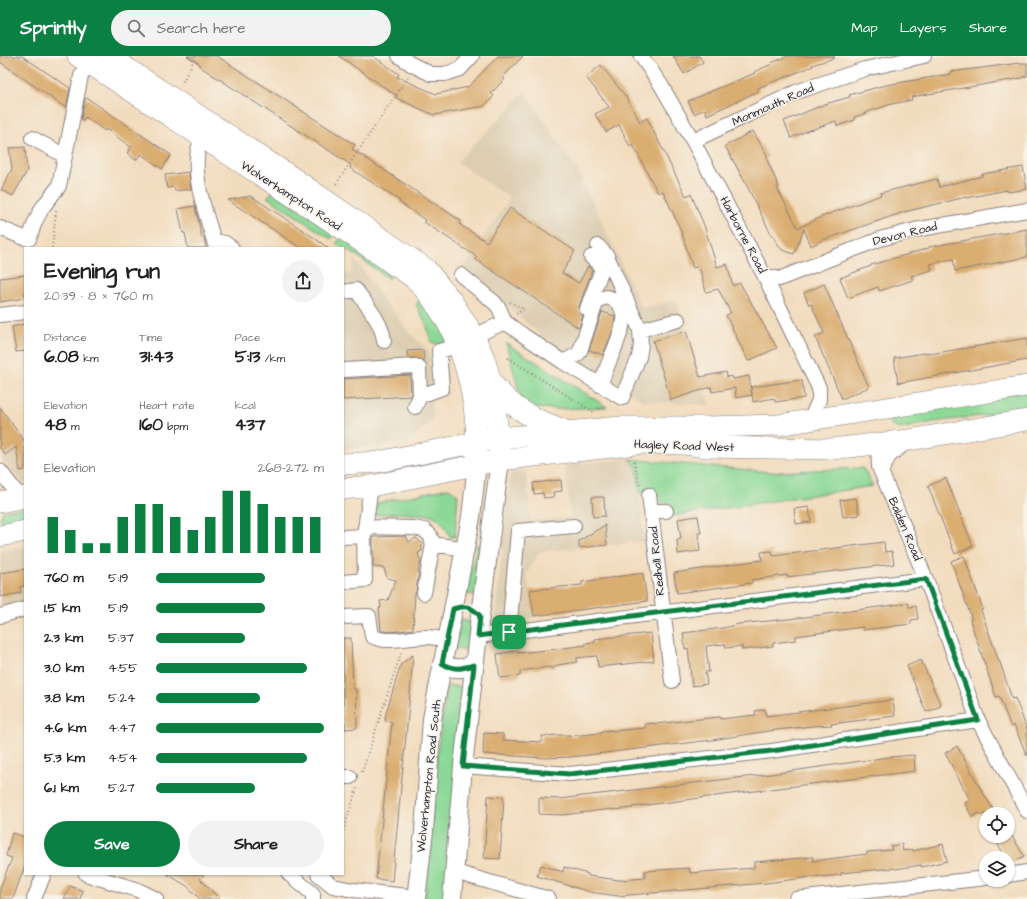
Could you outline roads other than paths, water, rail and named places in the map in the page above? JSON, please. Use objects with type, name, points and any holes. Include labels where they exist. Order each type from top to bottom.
[{"type":"highway","name":"Wolverhampton Road","points":[[92,58],[207,131],[419,283],[437,307],[454,336],[466,341],[484,358],[490,382],[499,438],[500,460]]},
{"type":"highway","name":"Wolverhampton Road","points":[[466,341],[466,365],[473,397],[477,441],[477,464]]},
{"type":"highway","points":[[490,382],[518,408],[534,418],[570,432]]},
{"type":"highway","name":"Hagley Road West","points":[[344,464],[378,462],[477,441],[499,438],[622,427],[709,428],[778,425],[810,420],[883,413],[1027,386]]},
{"type":"highway","points":[[883,413],[882,426],[892,434],[909,440]]},
{"type":"highway","points":[[878,444],[876,426],[883,413]]},
{"type":"highway","name":"Hagley Road West","points":[[344,489],[372,486],[500,460],[641,443],[684,444],[706,447],[832,449],[909,440],[1027,420]]},
{"type":"main road","points":[[452,899],[463,766],[474,665],[500,460]]},
{"type":"main road","name":"Wolverhampton Road South","points":[[416,898],[424,831],[432,719],[472,512],[477,464]]},
{"type":"main road","points":[[453,609],[463,606],[474,609],[480,616]]},
{"type":"main road","points":[[442,664],[452,668],[461,669],[474,665]]},
{"type":"street","points":[[399,56],[431,74],[445,74],[460,69],[472,56]]},
{"type":"street","name":"Harborne Road","points":[[641,56],[661,85],[693,141],[764,275],[819,388],[819,400],[810,420]]},
{"type":"street","name":"Monmouth Road","points":[[693,141],[796,92],[865,69],[924,56]]},
{"type":"street","points":[[0,228],[22,237],[29,238],[42,208],[59,186],[81,76],[92,58]]},
{"type":"street","points":[[207,131],[198,148],[196,169],[203,202],[215,245],[225,243],[231,247]]},
{"type":"street","points":[[32,138],[65,156]]},
{"type":"street","name":"Devon Road","points":[[764,275],[779,279],[880,239],[915,230],[1027,210]]},
{"type":"street","points":[[461,275],[495,303],[499,308],[505,322],[563,362],[622,398],[639,357],[641,345],[640,330],[607,256],[594,251],[601,266],[601,272],[573,343],[563,362]]},
{"type":"street","points":[[344,292],[356,290],[380,325],[384,335],[384,341]]},
{"type":"street","points":[[563,362],[578,354],[580,351],[597,300],[607,297],[615,300],[622,309],[624,324],[600,385]]},
{"type":"street","points":[[0,315],[24,312]]},
{"type":"street","points":[[640,330],[678,320]]},
{"type":"street","points":[[345,370],[416,366],[419,368],[417,402],[442,388],[439,351],[466,341],[505,322]]},
{"type":"street","points":[[881,472],[889,456],[909,440]]},
{"type":"street","name":"Balden Road","points":[[878,444],[879,467],[926,579],[978,720],[1027,811]]},
{"type":"street","points":[[0,471],[9,500]]},
{"type":"street","points":[[344,582],[365,580],[365,532],[372,486]]},
{"type":"street","name":"Redhall Road","points":[[649,496],[672,681]]},
{"type":"street","name":"Redhall Road","points":[[652,511],[666,511]]},
{"type":"street","points":[[509,632],[518,531],[574,526]]},
{"type":"street","points":[[344,536],[365,532],[413,528],[424,530],[430,535],[433,544],[424,593]]},
{"type":"street","points":[[433,544],[465,549]]},
{"type":"street","points":[[478,636],[926,579]]},
{"type":"street","points":[[0,616],[24,610]]},
{"type":"street","points":[[344,617],[369,616],[372,636],[376,638],[400,640],[428,637],[447,640]]},
{"type":"street","points":[[463,766],[570,774],[772,751],[978,720]]},
{"type":"street","points":[[455,872],[550,899]]},
{"type":"street","points":[[1015,874],[1027,872]]},
{"type":"street","points":[[34,899],[44,875]]},
{"type":"street","points":[[93,875],[119,879],[136,895],[156,899]]},
{"type":"street","points":[[290,875],[313,894],[313,899]]},
{"type":"street","points":[[319,875],[333,886],[416,898]]},
{"type":"street","points":[[796,899],[979,879]]}]
